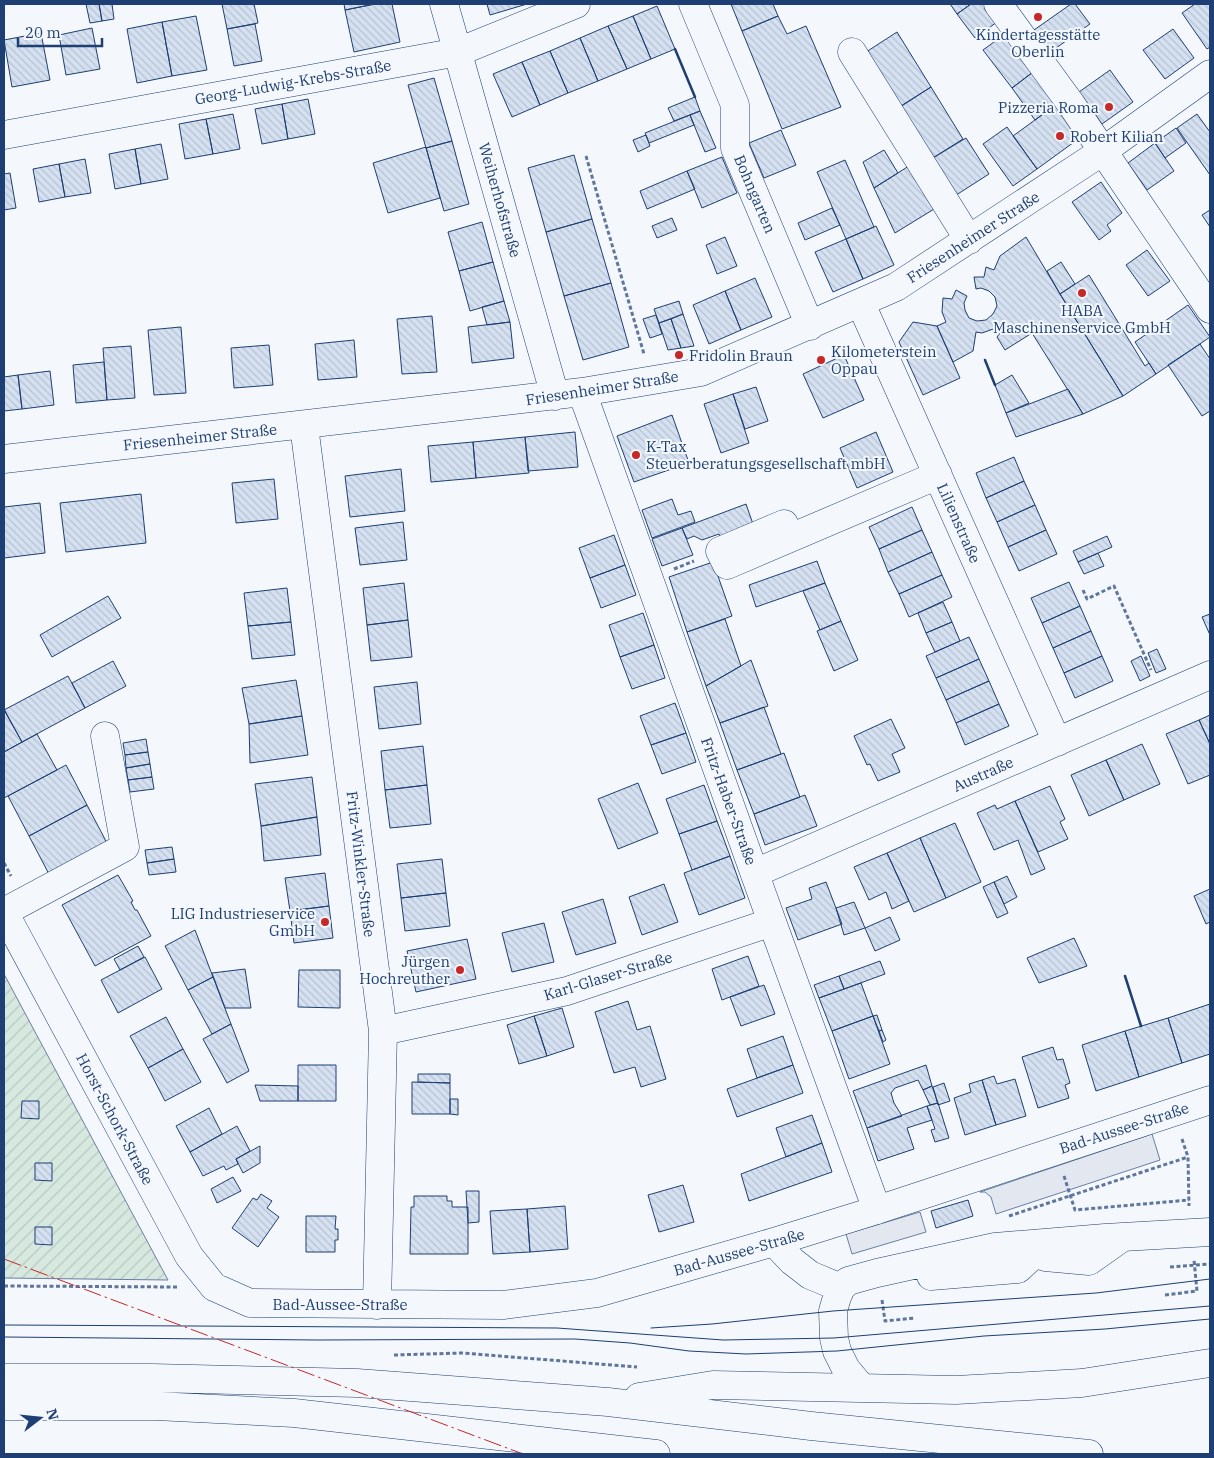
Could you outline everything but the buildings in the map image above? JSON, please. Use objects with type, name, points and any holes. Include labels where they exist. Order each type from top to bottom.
[{"type":"main road","name":"Weiherhofstraße","points":[[444,4],[555,396]]},
{"type":"main road","name":"Georg-Ludwig-Krebs-Straße","points":[[4,135],[458,52],[576,4]]},
{"type":"main road","name":"Bohngarten","points":[[693,4],[735,105],[735,148],[810,326]]},
{"type":"main road","points":[[998,4],[1103,151],[1210,309]]},
{"type":"main road","points":[[852,52],[969,240]]},
{"type":"main road","name":"Friesenheimer Straße","points":[[4,459],[555,396],[700,372],[861,304],[896,287],[1103,151],[1210,74]]},
{"type":"main road","name":"Lilienstraße","points":[[861,304],[1056,742]]},
{"type":"main road","name":"Fritz-Haber-Straße","points":[[582,392],[877,1210]]},
{"type":"main road","name":"Fritz-Winkler-Straße","points":[[304,426],[383,1031],[377,1304]]},
{"type":"main road","points":[[784,524],[720,551],[727,565],[938,475]]},
{"type":"main road","name":"Austraße","points":[[755,873],[1210,675]]},
{"type":"main road","points":[[11,909],[124,847],[105,736]]},
{"type":"main road","name":"Horst-Schork-Straße","points":[[11,909],[189,1256],[214,1287],[250,1303]]},
{"type":"main road","name":"Karl-Glaser-Straße","points":[[383,1031],[567,991],[772,922]]},
{"type":"main road","name":"Bad-Aussee-Straße","points":[[250,1303],[503,1305],[597,1293],[774,1242],[1056,1151],[1100,1126],[1210,1100]]},
{"type":"main road","points":[[861,1387],[846,1369],[836,1350],[834,1338],[833,1311],[841,1288],[848,1281],[891,1270],[913,1277],[1018,1269],[1031,1248],[1105,1241],[1161,1252],[1183,1234],[1210,1232]]},
{"type":"main road","points":[[774,1242],[792,1261],[810,1275],[841,1288]]},
{"type":"main road","points":[[608,1402],[713,1385],[956,1390],[1082,1383],[1210,1362]]},
{"type":"main road","points":[[4,1378],[316,1381],[524,1395],[608,1402],[811,1426],[1089,1454]]},
{"type":"main road","points":[[4,1406],[156,1406],[294,1413],[656,1454]]},
{"type":"path","points":[[586,156],[652,381]]},
{"type":"path","points":[[648,578],[720,551]]},
{"type":"path","points":[[1083,590],[1087,598],[1114,586],[1162,696]]},
{"type":"path","points":[[4,863],[11,909]]},
{"type":"path","points":[[1056,1151],[1075,1210],[1189,1200],[1188,1157],[1179,1131]]},
{"type":"path","points":[[1000,1219],[1188,1157]]},
{"type":"path","points":[[1170,1267],[1210,1264]]},
{"type":"path","points":[[4,1286],[182,1287]]},
{"type":"shaded area","points":[[4,974],[168,1280],[4,1278]]},
{"type":"shaded area","points":[[1152,1134],[1160,1160],[996,1214],[991,1197],[985,1192],[980,1192]]},
{"type":"shaded area","points":[[920,1212],[926,1232],[852,1254],[846,1234]]},
{"type":"tram line","points":[[651,1328],[712,1324],[833,1311],[1096,1293],[1210,1279]]},
{"type":"tram line","points":[[4,1325],[557,1328],[723,1340],[834,1338],[1210,1306]]},
{"type":"tram line","points":[[4,1337],[317,1340],[575,1339],[630,1343],[689,1351],[746,1354],[837,1351],[984,1336],[1105,1329],[1210,1319]]},
{"type":"wall","points":[[675,49],[695,97]]},
{"type":"wall","points":[[985,360],[995,385]]},
{"type":"wall","points":[[1125,976],[1141,1026]]},
{"type":"power","points":[[4,1259],[523,1454]]},
{"type":"place","name":"Kindertagesstätte Oberlin","points":[[1038,17]]},
{"type":"place","name":"Pizzeria Roma","points":[[1109,107]]},
{"type":"place","name":"Robert Kilian","points":[[1060,136]]},
{"type":"place","name":"HABA Maschinenservice GmbH","points":[[1082,293]]},
{"type":"place","name":"Fridolin Braun","points":[[679,355]]},
{"type":"place","name":"Kilometerstein Oppau","points":[[821,360]]},
{"type":"place","name":"K-Tax Steuerberatungsgesellschaft mbH","points":[[636,455]]},
{"type":"place","name":"LIG Industrieservice GmbH","points":[[325,922]]},
{"type":"place","name":"Jürgen Hochreuther","points":[[460,970]]}]
